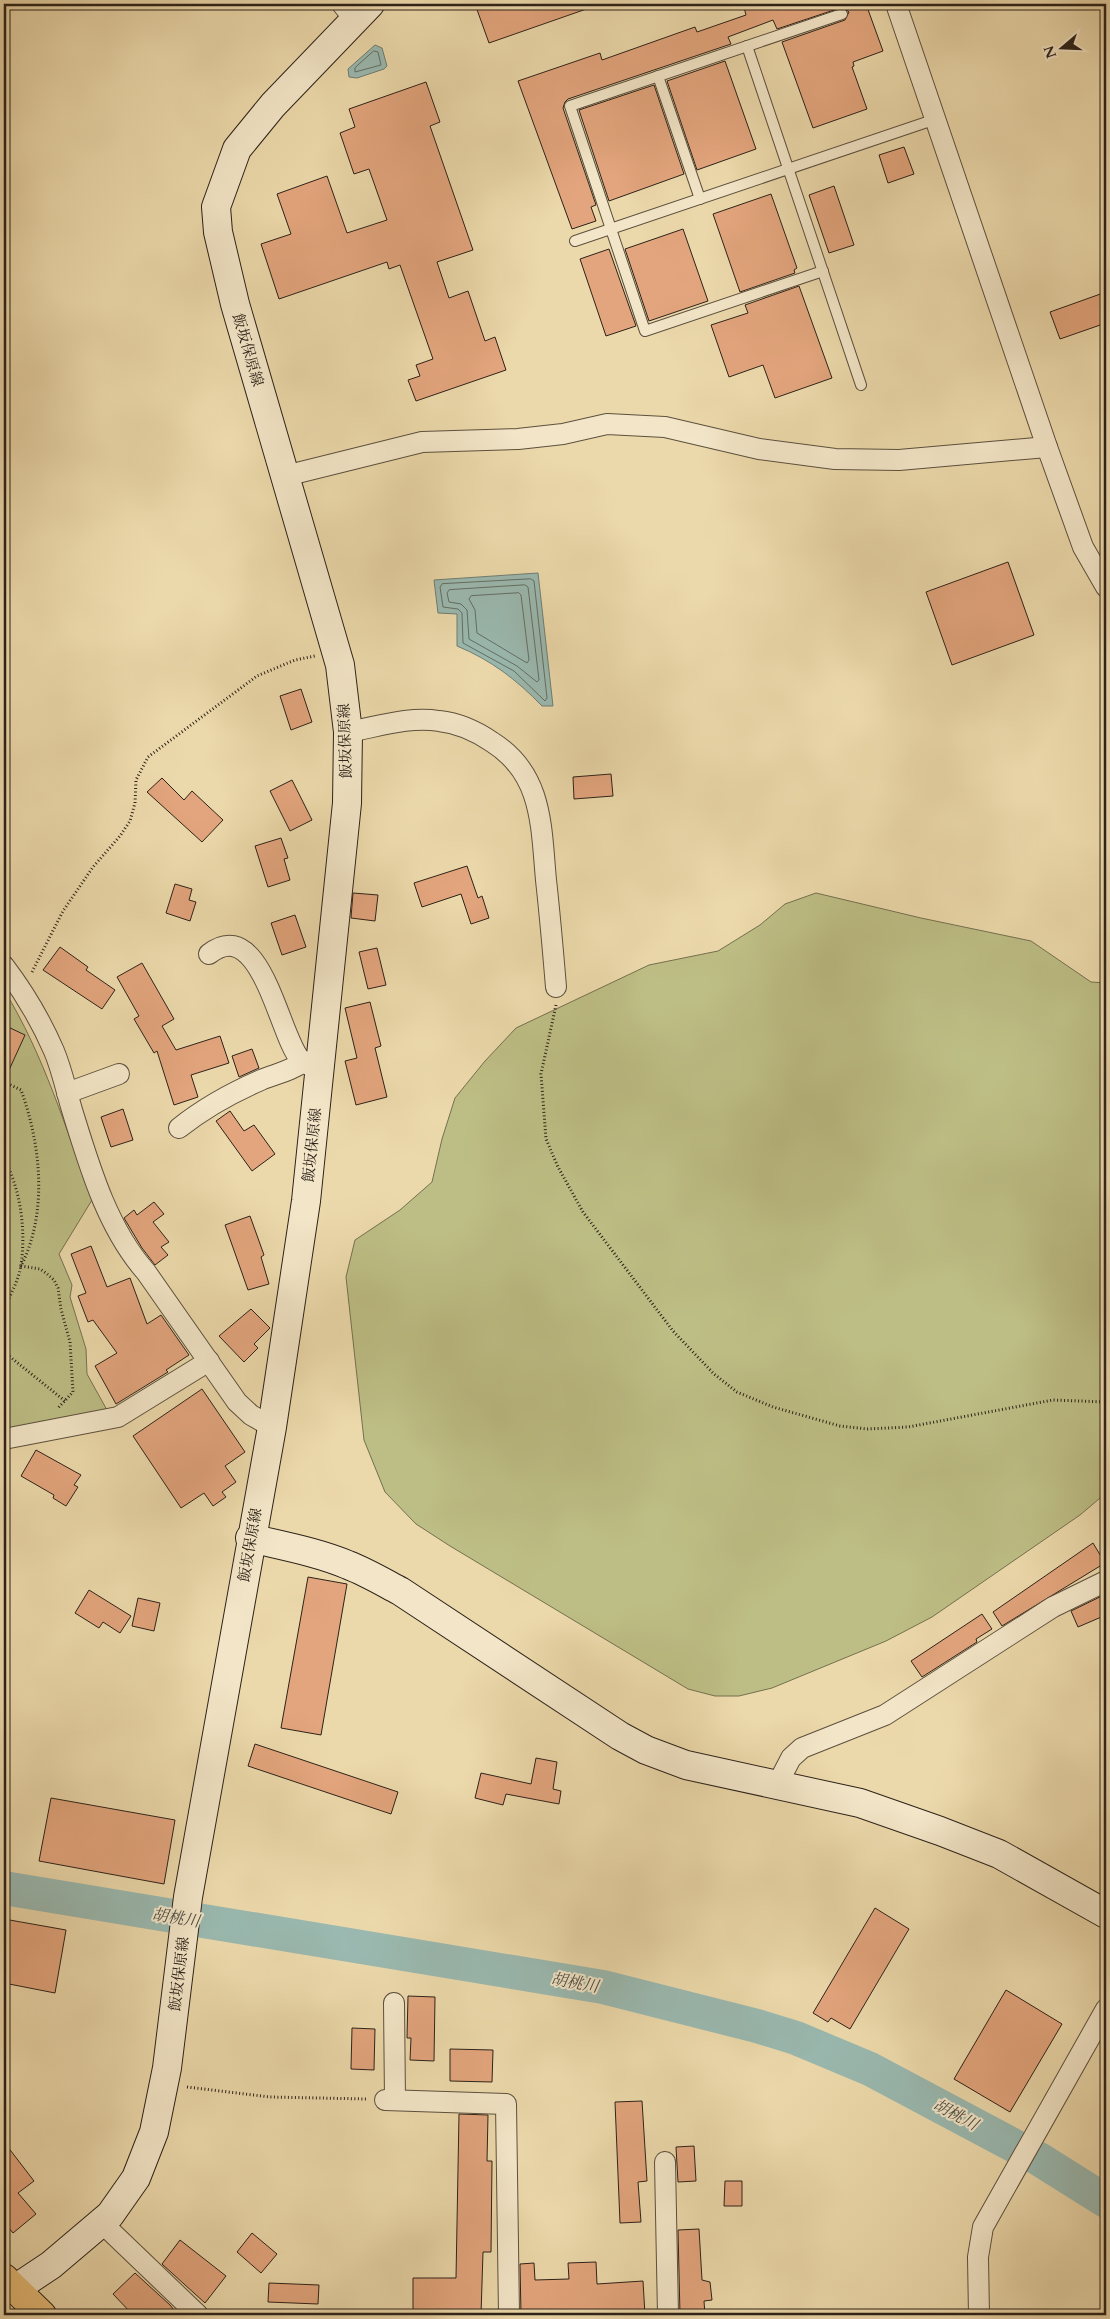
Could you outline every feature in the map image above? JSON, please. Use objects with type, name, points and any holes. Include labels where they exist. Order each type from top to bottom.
[{"type":"main road","name":"飯坂保原線","points":[[8,2288],[51,2265],[110,2215],[136,2178],[154,2132],[164,2083],[188,1897],[250,1538],[272,1427],[306,1201],[312,1065],[347,803],[348,732],[340,665],[235,304],[218,232],[216,207],[237,150],[355,9]]},
{"type":"main road","points":[[250,1538],[306,1552],[347,1565],[372,1576],[400,1591],[620,1736],[646,1750],[686,1765],[778,1783],[860,1803],[940,1830],[999,1854],[1106,1914]]},
{"type":"main road","points":[[8,2288],[42,2315]]},
{"type":"street","points":[[896,4],[1083,547],[1106,587]]},
{"type":"street","points":[[284,476],[422,442],[518,439],[563,434],[607,424],[665,426],[759,449],[835,459],[899,460],[1047,447]]},
{"type":"street","points":[[348,732],[418,720],[438,720],[461,726],[481,735],[502,748],[516,762],[533,789],[541,822],[556,987]]},
{"type":"street","points":[[208,954],[222,946],[230,945],[237,946],[246,954],[266,982],[292,1046],[312,1065]]},
{"type":"street","points":[[4,966],[20,989],[54,1052],[97,1182],[118,1233],[132,1256],[146,1272],[237,1402],[251,1415],[272,1427]]},
{"type":"street","points":[[179,1128],[219,1100],[260,1080],[298,1066],[312,1065]]},
{"type":"street","points":[[67,1093],[119,1074]]},
{"type":"street","points":[[4,1439],[118,1417],[209,1361]]},
{"type":"street","points":[[778,1783],[790,1758],[802,1748],[885,1716],[1053,1607],[1106,1580]]},
{"type":"street","points":[[394,2003],[390,2100],[506,2104],[509,2315]]},
{"type":"street","points":[[979,2315],[978,2257],[983,2227],[1106,2009]]},
{"type":"street","points":[[665,2162],[668,2315]]},
{"type":"street","points":[[102,2223],[198,2315]]},
{"type":"lane","points":[[823,271],[645,331],[570,106],[842,14]]},
{"type":"lane","points":[[747,46],[861,385]]},
{"type":"lane","points":[[658,76],[700,199]]},
{"type":"lane","points":[[575,241],[936,119]]},
{"type":"path","points":[[20,989],[28,982],[62,911],[94,866],[130,821],[135,803],[136,780],[148,757],[257,676],[295,660],[336,652]]},
{"type":"path","points":[[556,987],[556,1008],[541,1074],[546,1139],[558,1166],[583,1212],[674,1332],[714,1374],[737,1392],[773,1407],[840,1426],[867,1429],[908,1427],[1054,1400],[1106,1402]]},
{"type":"path","points":[[4,1082],[21,1090],[28,1108],[36,1156],[38,1206],[35,1231],[4,1309]]},
{"type":"path","points":[[4,1160],[14,1184],[20,1206],[22,1228],[21,1266]]},
{"type":"path","points":[[21,1266],[40,1269],[54,1280],[58,1288],[61,1309],[70,1342],[74,1375],[73,1392],[65,1401],[52,1410]]},
{"type":"path","points":[[4,1352],[65,1401]]},
{"type":"path","points":[[164,2083],[217,2092],[270,2097],[390,2100]]},
{"type":"green space","points":[[816,893],[921,918],[1031,941],[1091,982],[1106,983],[1106,1493],[1080,1515],[932,1617],[886,1641],[772,1688],[739,1696],[715,1696],[688,1689],[450,1546],[416,1524],[385,1492],[364,1440],[346,1277],[355,1240],[400,1210],[432,1182],[442,1139],[455,1098],[485,1061],[516,1028],[649,965],[718,951],[760,925],[785,904]]},
{"type":"green space","points":[[4,990],[43,1066],[92,1200],[59,1254],[72,1285],[70,1297],[86,1349],[87,1374],[107,1410],[4,1431]]},
{"type":"water","points":[[375,45],[382,48],[387,66],[384,69],[357,78],[349,77],[348,69]]},
{"type":"water","points":[[538,573],[553,706],[542,706],[503,672],[457,646],[457,614],[438,613],[434,580]]},
{"type":"building","points":[[475,4],[595,4],[595,6],[489,43]]},
{"type":"building","points":[[743,4],[866,4],[883,51],[853,62],[854,66],[852,67],[867,109],[813,128],[782,42],[845,20],[849,12],[843,7],[777,29],[773,20],[728,37],[731,44],[568,99],[563,108],[596,205],[591,207],[596,221],[572,229],[518,81],[600,53],[602,60],[695,27],[697,32],[746,15]]},
{"type":"building","points":[[725,61],[756,149],[697,170],[667,81]]},
{"type":"building","points":[[426,82],[440,122],[430,126],[473,250],[437,262],[449,298],[468,291],[485,341],[495,337],[506,370],[416,401],[408,380],[420,376],[416,365],[433,359],[400,265],[389,269],[387,262],[279,299],[261,244],[291,234],[277,194],[327,176],[347,233],[387,220],[369,169],[354,174],[340,133],[355,127],[349,109]]},
{"type":"building","points":[[654,85],[684,174],[609,201],[579,110]]},
{"type":"building","points":[[904,147],[914,174],[888,183],[879,155]]},
{"type":"building","points":[[834,186],[854,245],[829,253],[809,195]]},
{"type":"building","points":[[771,194],[797,268],[794,270],[795,273],[740,292],[713,214]]},
{"type":"building","points":[[683,229],[708,301],[649,321],[625,249]]},
{"type":"building","points":[[609,249],[636,326],[606,336],[580,259]]},
{"type":"building","points":[[799,286],[832,378],[775,398],[763,365],[729,377],[711,325],[748,313],[745,305]]},
{"type":"building","points":[[1106,292],[1106,323],[1060,339],[1050,312]]},
{"type":"building","points":[[1008,562],[1034,635],[952,665],[926,592]]},
{"type":"building","points":[[301,689],[312,722],[291,730],[280,696]]},
{"type":"building","points":[[611,774],[613,796],[574,799],[573,777]]},
{"type":"building","points":[[162,778],[184,800],[192,791],[223,820],[202,842],[147,792]]},
{"type":"building","points":[[292,780],[312,820],[290,831],[270,791]]},
{"type":"building","points":[[281,838],[288,858],[284,859],[290,880],[268,887],[255,846]]},
{"type":"building","points":[[467,866],[478,898],[482,896],[489,918],[471,924],[461,894],[422,907],[414,883]]},
{"type":"building","points":[[175,884],[192,889],[189,900],[196,902],[190,921],[166,913]]},
{"type":"building","points":[[353,893],[378,895],[375,921],[351,918]]},
{"type":"building","points":[[295,915],[306,947],[282,955],[271,923]]},
{"type":"building","points":[[60,947],[88,967],[86,970],[115,990],[102,1009],[43,970]]},
{"type":"building","points":[[377,948],[386,985],[368,989],[359,952]]},
{"type":"building","points":[[142,963],[174,1019],[162,1026],[176,1050],[220,1036],[229,1063],[191,1075],[198,1097],[174,1105],[157,1051],[154,1053],[134,1019],[139,1016],[117,977]]},
{"type":"building","points":[[370,1002],[381,1046],[375,1048],[387,1097],[356,1105],[345,1061],[357,1058],[345,1008]]},
{"type":"building","points":[[4,1025],[25,1035],[4,1081]]},
{"type":"building","points":[[252,1049],[259,1068],[239,1077],[232,1056]]},
{"type":"building","points":[[123,1109],[133,1140],[111,1147],[101,1117]]},
{"type":"building","points":[[230,1111],[244,1131],[254,1125],[275,1154],[252,1171],[216,1121]]},
{"type":"building","points":[[154,1202],[164,1214],[153,1222],[169,1242],[161,1247],[168,1255],[155,1265],[124,1218],[134,1210],[137,1215]]},
{"type":"building","points":[[250,1216],[264,1255],[261,1257],[269,1284],[248,1290],[225,1225]]},
{"type":"building","points":[[91,1246],[107,1287],[130,1278],[147,1324],[161,1315],[189,1355],[166,1370],[168,1372],[116,1404],[95,1366],[117,1353],[93,1320],[88,1322],[78,1296],[86,1293],[71,1254]]},
{"type":"building","points":[[251,1309],[270,1328],[254,1344],[258,1348],[244,1362],[219,1336]]},
{"type":"building","points":[[202,1389],[245,1452],[225,1466],[236,1482],[222,1492],[226,1497],[213,1506],[204,1493],[181,1508],[133,1436]]},
{"type":"building","points":[[36,1450],[81,1475],[74,1485],[78,1487],[66,1506],[53,1498],[54,1495],[21,1476]]},
{"type":"building","points":[[1093,1543],[1105,1563],[1002,1626],[993,1612]]},
{"type":"building","points":[[308,1577],[347,1584],[321,1735],[281,1728]]},
{"type":"building","points":[[89,1590],[131,1616],[120,1633],[103,1622],[99,1628],[75,1613]]},
{"type":"building","points":[[1106,1594],[1106,1615],[1078,1627],[1071,1611]]},
{"type":"building","points":[[138,1598],[160,1603],[154,1631],[132,1626]]},
{"type":"building","points":[[982,1614],[992,1629],[976,1639],[977,1642],[922,1677],[911,1661]]},
{"type":"building","points":[[255,1744],[398,1792],[391,1814],[248,1766]]},
{"type":"building","points":[[536,1758],[557,1762],[553,1789],[561,1791],[559,1804],[506,1794],[503,1805],[475,1798],[481,1773],[531,1784]]},
{"type":"building","points":[[51,1798],[175,1820],[164,1884],[39,1861]]},
{"type":"building","points":[[875,1908],[909,1929],[850,2029],[831,2018],[828,2022],[813,2013]]},
{"type":"building","points":[[4,1919],[66,1930],[55,1993],[4,1983]]},
{"type":"building","points":[[1006,1990],[1062,2024],[1010,2112],[954,2079]]},
{"type":"building","points":[[408,1996],[435,1997],[434,2061],[410,2060],[411,2038],[407,2038]]},
{"type":"building","points":[[352,2028],[375,2029],[374,2070],[351,2069]]},
{"type":"building","points":[[450,2049],[493,2050],[492,2082],[450,2081]]},
{"type":"building","points":[[642,2101],[647,2181],[638,2182],[641,2222],[620,2223],[615,2102]]},
{"type":"building","points":[[459,2114],[488,2115],[487,2161],[492,2161],[491,2252],[483,2252],[481,2315],[413,2315],[413,2278],[456,2278]]},
{"type":"building","points":[[4,2142],[34,2181],[18,2193],[36,2214],[13,2233],[4,2222]]},
{"type":"building","points":[[694,2146],[696,2181],[678,2182],[676,2147]]},
{"type":"building","points":[[725,2181],[742,2181],[742,2206],[724,2206]]},
{"type":"building","points":[[699,2229],[702,2280],[710,2282],[712,2300],[704,2301],[705,2315],[680,2315],[678,2230]]},
{"type":"building","points":[[252,2233],[277,2254],[261,2273],[237,2252]]},
{"type":"building","points":[[180,2240],[226,2276],[205,2303],[162,2264]]},
{"type":"building","points":[[596,2262],[597,2284],[643,2281],[645,2315],[521,2315],[520,2264],[534,2263],[535,2280],[569,2279],[568,2263]]},
{"type":"building","points":[[135,2273],[170,2305],[178,2315],[133,2315],[113,2294]]},
{"type":"building","points":[[269,2283],[319,2285],[318,2304],[268,2302]]},
{"type":"waterway","name":"胡桃川","points":[[4,1888],[603,1987],[757,2026],[796,2038],[870,2069],[1039,2159],[1106,2201]]}]
